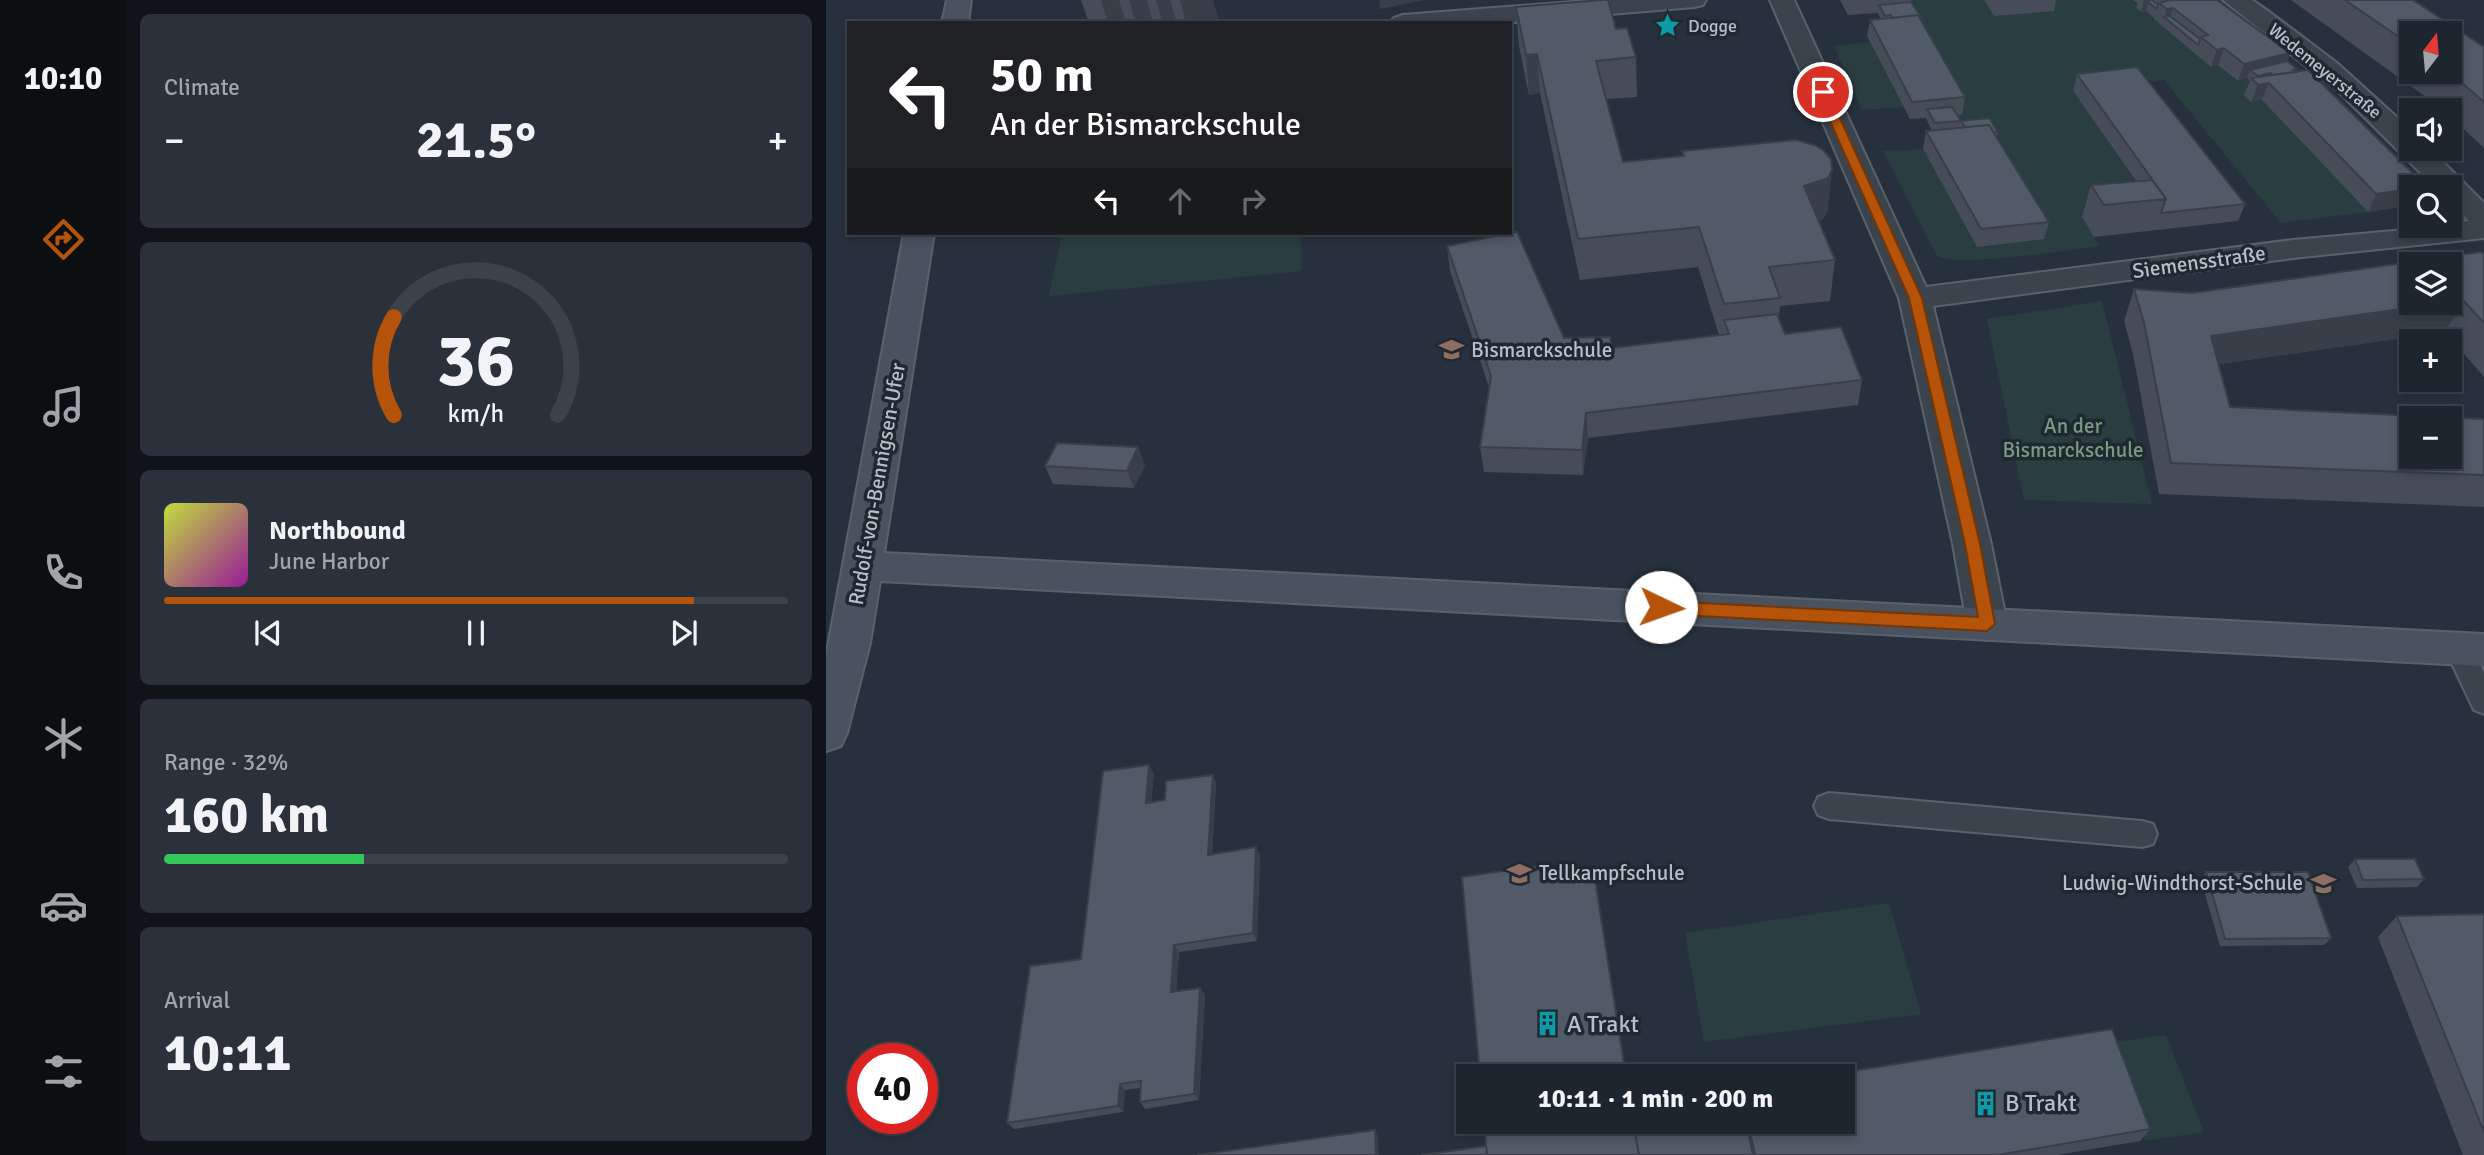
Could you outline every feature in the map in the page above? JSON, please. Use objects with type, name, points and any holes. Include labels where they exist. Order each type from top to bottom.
[{"type":"street","points":[[956,21],[959,0]]},
{"type":"street","points":[[1428,21],[1694,0]]},
{"type":"street","points":[[1782,0],[1915,298],[1972,544],[1987,624]]},
{"type":"street","name":"Wedemeyerstraße","points":[[2235,0],[2308,54],[2369,104],[2399,134]]},
{"type":"street","name":"Wedemeyerstraße","points":[[2426,161],[2484,219]]},
{"type":"street","name":"Siemensstraße","points":[[1915,298],[2293,249],[2484,229]]},
{"type":"street","name":"Rudolf-von-Bennigsen-Ufer","points":[[826,733],[850,643],[919,235]]},
{"type":"street","points":[[863,566],[2471,649]]},
{"type":"lane","points":[[2471,649],[2484,702]]},
{"type":"lane","points":[[1829,806],[2142,834]]},
{"type":"green space","points":[[1904,0],[2133,0],[2141,7],[2137,9],[2146,11],[2211,67],[2218,65],[2238,81],[2247,79],[2255,85],[2251,102],[2262,100],[2368,212],[2281,223],[2164,80],[2073,91],[2158,213],[2083,217],[2099,246],[1990,259],[1950,259],[1937,256],[1883,151],[1923,149],[1977,247],[1959,130]]},
{"type":"green space","points":[[1870,42],[1904,107],[1862,110],[1834,46]]},
{"type":"green space","points":[[1062,235],[1301,235],[1301,271],[1049,296]]},
{"type":"green space","name":"An der Bismarckschule","points":[[2102,301],[2152,504],[2024,500],[1987,319]]},
{"type":"green space","points":[[1889,903],[1921,1014],[1704,1042],[1685,933]]},
{"type":"green space","points":[[2166,1035],[2204,1132],[2145,1141],[2109,1043]]},
{"type":"building","name":"Bismarckschule","points":[[1608,0],[1616,29],[1627,28],[1636,57],[1596,61],[1623,162],[1684,156],[1682,151],[1796,140],[1814,145],[1831,159],[1832,170],[1828,178],[1804,186],[1835,260],[1769,267],[1780,298],[1724,304],[1699,227],[1578,239],[1537,54],[1526,55],[1516,7]]},
{"type":"building","points":[[2149,0],[2158,5],[2157,9],[2148,2]]},
{"type":"building","points":[[2165,0],[2217,0],[2290,53],[2244,64],[2224,48],[2217,50],[2201,37],[2208,35],[2173,8],[2167,9],[2159,3],[2167,1]]},
{"type":"building","points":[[2345,0],[2413,0],[2445,21],[2399,21],[2399,37]]},
{"type":"building","points":[[1911,2],[1925,23],[1918,15],[1893,18],[1891,15],[1885,16],[1879,5]]},
{"type":"building","points":[[1918,15],[1965,97],[1912,102],[1870,20]]},
{"type":"building","points":[[2170,16],[2200,39],[2198,45],[2164,17]]},
{"type":"building","points":[[2462,32],[2484,47],[2484,102],[2462,83]]},
{"type":"building","points":[[2287,61],[2297,69],[2293,70],[2296,72],[2258,76],[2250,70]]},
{"type":"building","points":[[2137,67],[2245,204],[2161,213],[2166,199],[2077,74]]},
{"type":"building","points":[[2308,70],[2415,175],[2399,175],[2399,191],[2376,194],[2269,83],[2258,85],[2251,78]]},
{"type":"building","points":[[1952,107],[1961,121],[1935,123],[1927,109]]},
{"type":"building","points":[[1989,118],[1998,132],[1994,132],[1989,125],[1965,127],[1961,121]]},
{"type":"building","points":[[1989,125],[2049,222],[1981,229],[1926,131]]},
{"type":"building","points":[[2152,180],[2166,199],[2104,205],[2091,185]]},
{"type":"building","points":[[1517,232],[1564,338],[1610,337],[1612,348],[1729,334],[1724,320],[1777,314],[1785,334],[1841,327],[1862,380],[1586,413],[1582,450],[1480,447],[1491,376],[1447,246]]},
{"type":"building","points":[[2481,252],[2484,254],[2484,323],[2463,300],[2462,255]]},
{"type":"building","points":[[2399,264],[2399,309],[2211,336],[2230,407],[2399,415],[2399,469],[2462,469],[2462,418],[2484,419],[2484,475],[2171,463],[2144,323],[2134,289],[2192,293]]},
{"type":"building","points":[[1057,443],[1138,447],[1127,471],[1045,466]]},
{"type":"building","points":[[1149,765],[1146,803],[1165,800],[1166,781],[1213,775],[1208,855],[1256,847],[1253,933],[1174,945],[1171,992],[1200,988],[1194,1094],[1140,1102],[1141,1081],[1120,1084],[1118,1106],[1007,1123],[1030,966],[1081,959],[1103,771]]},
{"type":"building","points":[[2355,859],[2415,859],[2424,879],[2363,880]]},
{"type":"building","name":"A Trakt","points":[[1549,864],[1550,873],[1593,867],[1624,1064],[1479,1064],[1462,877]]},
{"type":"building","points":[[2206,872],[2308,872],[2331,938],[2225,939]]},
{"type":"building","points":[[2484,914],[2484,1132],[2397,916]]},
{"type":"building","name":"B Trakt","points":[[2112,1029],[2150,1129],[1998,1155],[1755,1155],[1751,1134],[1855,1134],[1855,1071]]},
{"type":"building","points":[[1375,1130],[1376,1155],[1197,1155]]},
{"type":"building","points":[[1485,1134],[1635,1134],[1639,1155],[1487,1155]]},
{"type":"building","points":[[1635,1134],[1749,1134],[1753,1155],[1639,1155]]},
{"type":"building","points":[[1486,1146],[1487,1155],[1421,1155]]},
{"type":"place","name":"Dogge","points":[[1668,26]]},
{"type":"place","name":"Bismarckschule","points":[[1451,350]]},
{"type":"place","name":"Tellkampfschule","points":[[1519,873]]},
{"type":"place","name":"Ludwig-Windthorst-Schule","points":[[2323,883]]},
{"type":"place","name":"A Trakt","points":[[1547,1024]]},
{"type":"place","name":"B Trakt","points":[[1985,1103]]},
{"type":"route","points":[[1661,607],[1987,624],[1972,544],[1915,298],[1823,92]]}]
